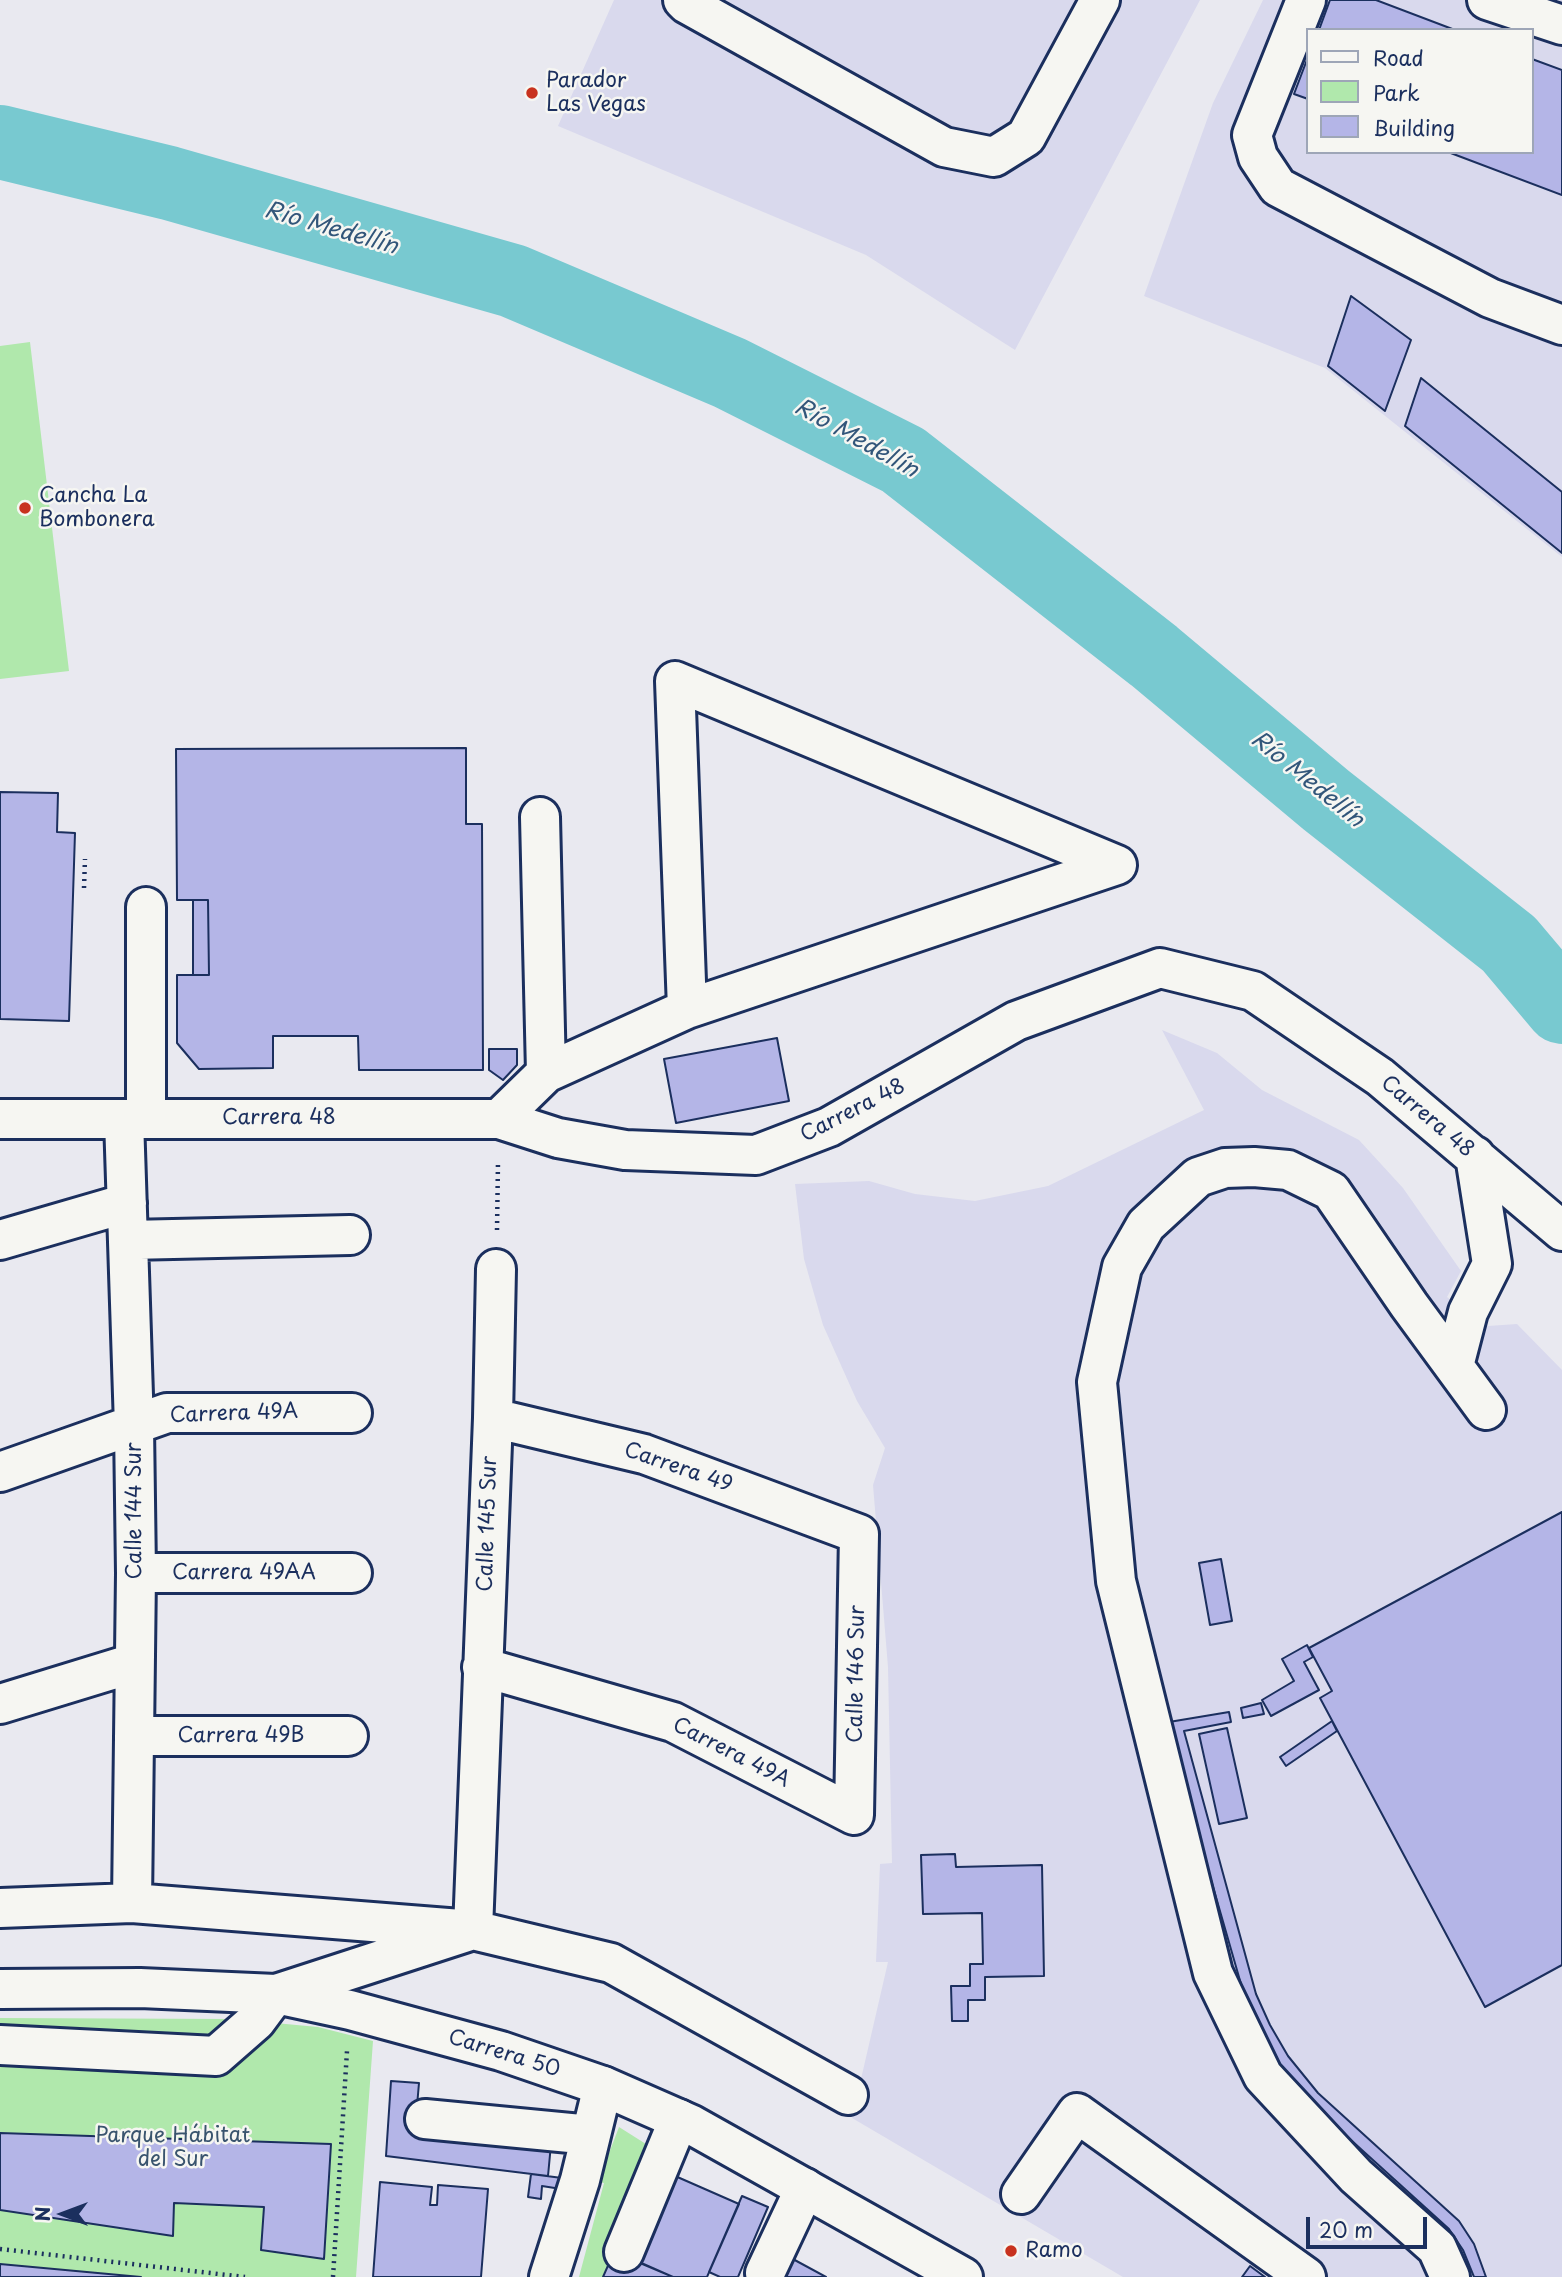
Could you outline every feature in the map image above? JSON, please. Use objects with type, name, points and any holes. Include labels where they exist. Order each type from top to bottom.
[{"type":"street","points":[[683,0],[756,45],[944,147],[994,157],[1026,136],[1100,0]]},
{"type":"street","points":[[1306,0],[1252,135],[1258,157],[1278,187],[1490,298],[1562,325]]},
{"type":"street","points":[[1487,0],[1562,25]]},
{"type":"street","points":[[499,1119],[546,1073],[687,1009],[1117,865],[675,681],[687,1009]]},
{"type":"street","points":[[540,817],[546,1073]]},
{"type":"street","name":"Calle 144 Sur","points":[[132,1903],[136,1573],[128,1222],[146,907]]},
{"type":"street","name":"Carrera 48","points":[[0,1119],[499,1119],[558,1138],[625,1150],[756,1156],[830,1127],[1016,1021],[1160,968],[1253,991],[1380,1077],[1561,1230]]},
{"type":"street","points":[[1454,1366],[1468,1312],[1492,1264],[1475,1156]]},
{"type":"street","points":[[1450,2277],[1437,2248],[1356,2176],[1263,2076],[1213,1973],[1116,1581],[1097,1382],[1122,1267],[1146,1225],[1198,1177],[1225,1168],[1289,1170],[1331,1191],[1409,1305],[1486,1410]]},
{"type":"street","points":[[0,1240],[128,1222],[350,1236]]},
{"type":"street","name":"Calle 145 Sur","points":[[472,1930],[493,1418],[496,1269]]},
{"type":"street","name":"Carrera 49A","points":[[0,1472],[167,1413],[352,1413]]},
{"type":"street","name":"Carrera 49","points":[[493,1418],[644,1454],[859,1534]]},
{"type":"street","name":"Calle 146 Sur","points":[[854,1815],[859,1534]]},
{"type":"street","name":"Carrera 49AA","points":[[136,1573],[352,1573]]},
{"type":"street","points":[[0,1704],[134,1663]]},
{"type":"street","name":"Carrera 49A","points":[[482,1667],[673,1722],[854,1815]]},
{"type":"street","name":"Carrera 49B","points":[[134,1737],[348,1737]]},
{"type":"street","points":[[0,1908],[132,1903],[472,1930],[611,1963],[848,2095]]},
{"type":"street","points":[[0,2045],[216,2056],[256,2021],[276,1994],[472,1930]]},
{"type":"street","name":"Carrera 50","points":[[0,1989],[140,1988],[276,1994],[350,2010],[501,2051],[603,2087],[678,2119],[963,2277]]},
{"type":"street","points":[[550,2277],[603,2087]]},
{"type":"street","points":[[1021,2194],[1077,2113],[1306,2277]]},
{"type":"street","points":[[425,2119],[591,2136]]},
{"type":"street","points":[[624,2252],[678,2119]]},
{"type":"street","points":[[765,2273],[805,2188]]},
{"type":"path","points":[[84,888],[85,859]]},
{"type":"path","points":[[496,1269],[499,1119]]},
{"type":"path","points":[[334,2277],[350,2010]]},
{"type":"path","points":[[0,2249],[245,2277]]},
{"type":"shaded area","points":[[614,0],[1200,0],[1015,350],[866,255],[558,126]]},
{"type":"shaded area","points":[[1263,0],[1562,0],[1562,557],[1325,368],[1144,296],[1213,103]]},
{"type":"shaded area","name":"Ramo","points":[[1162,1030],[1217,1053],[1262,1090],[1359,1140],[1403,1188],[1461,1271],[1447,1297],[1488,1326],[1517,1324],[1562,1370],[1562,2277],[1123,2277],[852,2118],[888,1962],[876,1962],[880,1864],[892,1863],[888,1667],[873,1485],[885,1448],[857,1401],[823,1325],[804,1259],[795,1184],[869,1181],[915,1194],[975,1201],[1048,1186],[1204,1110]]},
{"type":"green space","name":"Cancha La Bombonera","points":[[30,342],[69,671],[0,679],[0,346]]},
{"type":"green space","name":"Parque Hábitat del Sur","points":[[0,2018],[232,2019],[318,2027],[373,2041],[356,2277],[0,2277]]},
{"type":"green space","points":[[619,2127],[657,2151],[603,2277],[579,2277],[604,2183],[598,2182]]},
{"type":"building","points":[[1330,0],[1376,0],[1450,28],[1320,28]]},
{"type":"building","points":[[1534,60],[1562,70],[1562,195],[1453,154],[1534,154]]},
{"type":"building","points":[[1306,62],[1306,98],[1294,94]]},
{"type":"building","points":[[1351,296],[1411,340],[1385,411],[1328,366]]},
{"type":"building","points":[[1421,378],[1562,492],[1562,553],[1405,426]]},
{"type":"building","points":[[466,748],[466,824],[482,824],[483,1070],[359,1070],[358,1036],[273,1036],[273,1068],[199,1069],[177,1043],[177,975],[209,975],[208,900],[177,900],[176,749]]},
{"type":"building","points":[[0,792],[58,793],[57,832],[75,833],[69,1021],[0,1019]]},
{"type":"building","points":[[193,900],[208,900],[209,975],[193,975]]},
{"type":"building","points":[[777,1038],[789,1101],[676,1123],[664,1059]]},
{"type":"building","points":[[489,1049],[517,1049],[517,1065],[503,1080],[489,1070]]},
{"type":"building","points":[[1562,1512],[1562,1965],[1485,2007],[1320,1698],[1332,1691],[1309,1648]]},
{"type":"building","points":[[1221,1559],[1232,1621],[1210,1625],[1199,1563]]},
{"type":"building","points":[[1307,1645],[1313,1657],[1304,1662],[1319,1690],[1271,1716],[1262,1700],[1294,1681],[1282,1659]]},
{"type":"building","points":[[1261,1703],[1264,1714],[1243,1718],[1241,1708]]},
{"type":"building","points":[[1229,1712],[1231,1722],[1184,1731],[1256,1994],[1270,2025],[1288,2056],[1318,2093],[1459,2221],[1474,2244],[1486,2277],[1474,2277],[1463,2250],[1449,2229],[1309,2102],[1278,2062],[1245,1998],[1169,1722]]},
{"type":"building","points":[[1332,1721],[1337,1731],[1286,1766],[1280,1757]]},
{"type":"building","points":[[1227,1728],[1247,1818],[1219,1824],[1199,1734]]},
{"type":"building","points":[[955,1854],[956,1867],[1042,1865],[1044,1976],[985,1977],[985,2000],[968,2000],[968,2021],[952,2021],[951,1986],[970,1986],[970,1964],[983,1964],[982,1913],[923,1914],[921,1855]]},
{"type":"building","points":[[391,2081],[419,2083],[415,2129],[551,2144],[548,2176],[386,2156]]},
{"type":"building","points":[[0,2133],[331,2144],[324,2259],[261,2250],[264,2207],[174,2203],[173,2236],[0,2210]]},
{"type":"building","points":[[666,2172],[739,2204],[707,2277],[673,2277],[630,2258]]},
{"type":"building","points":[[531,2174],[562,2178],[561,2189],[542,2186],[541,2199],[528,2197]]},
{"type":"building","points":[[380,2182],[432,2187],[430,2205],[437,2205],[438,2185],[488,2189],[481,2277],[373,2277]]},
{"type":"building","points":[[742,2196],[768,2207],[738,2277],[720,2277],[709,2272]]},
{"type":"building","points":[[614,2252],[673,2277],[603,2277]]},
{"type":"building","points":[[791,2258],[826,2277],[781,2277]]},
{"type":"building","points":[[0,2264],[141,2277],[0,2277]]},
{"type":"building","points":[[1250,2266],[1265,2277],[1242,2277]]},
{"type":"waterway","name":"Río Medellín","points":[[0,142],[169,183],[513,281],[730,373],[903,460],[1154,656],[1326,800],[1509,944],[1562,1007]]},
{"type":"place","name":"Parador Las Vegas","points":[[532,93]]},
{"type":"place","name":"Cancha La Bombonera","points":[[25,508]]},
{"type":"place","name":"Ramo","points":[[1011,2251]]}]
